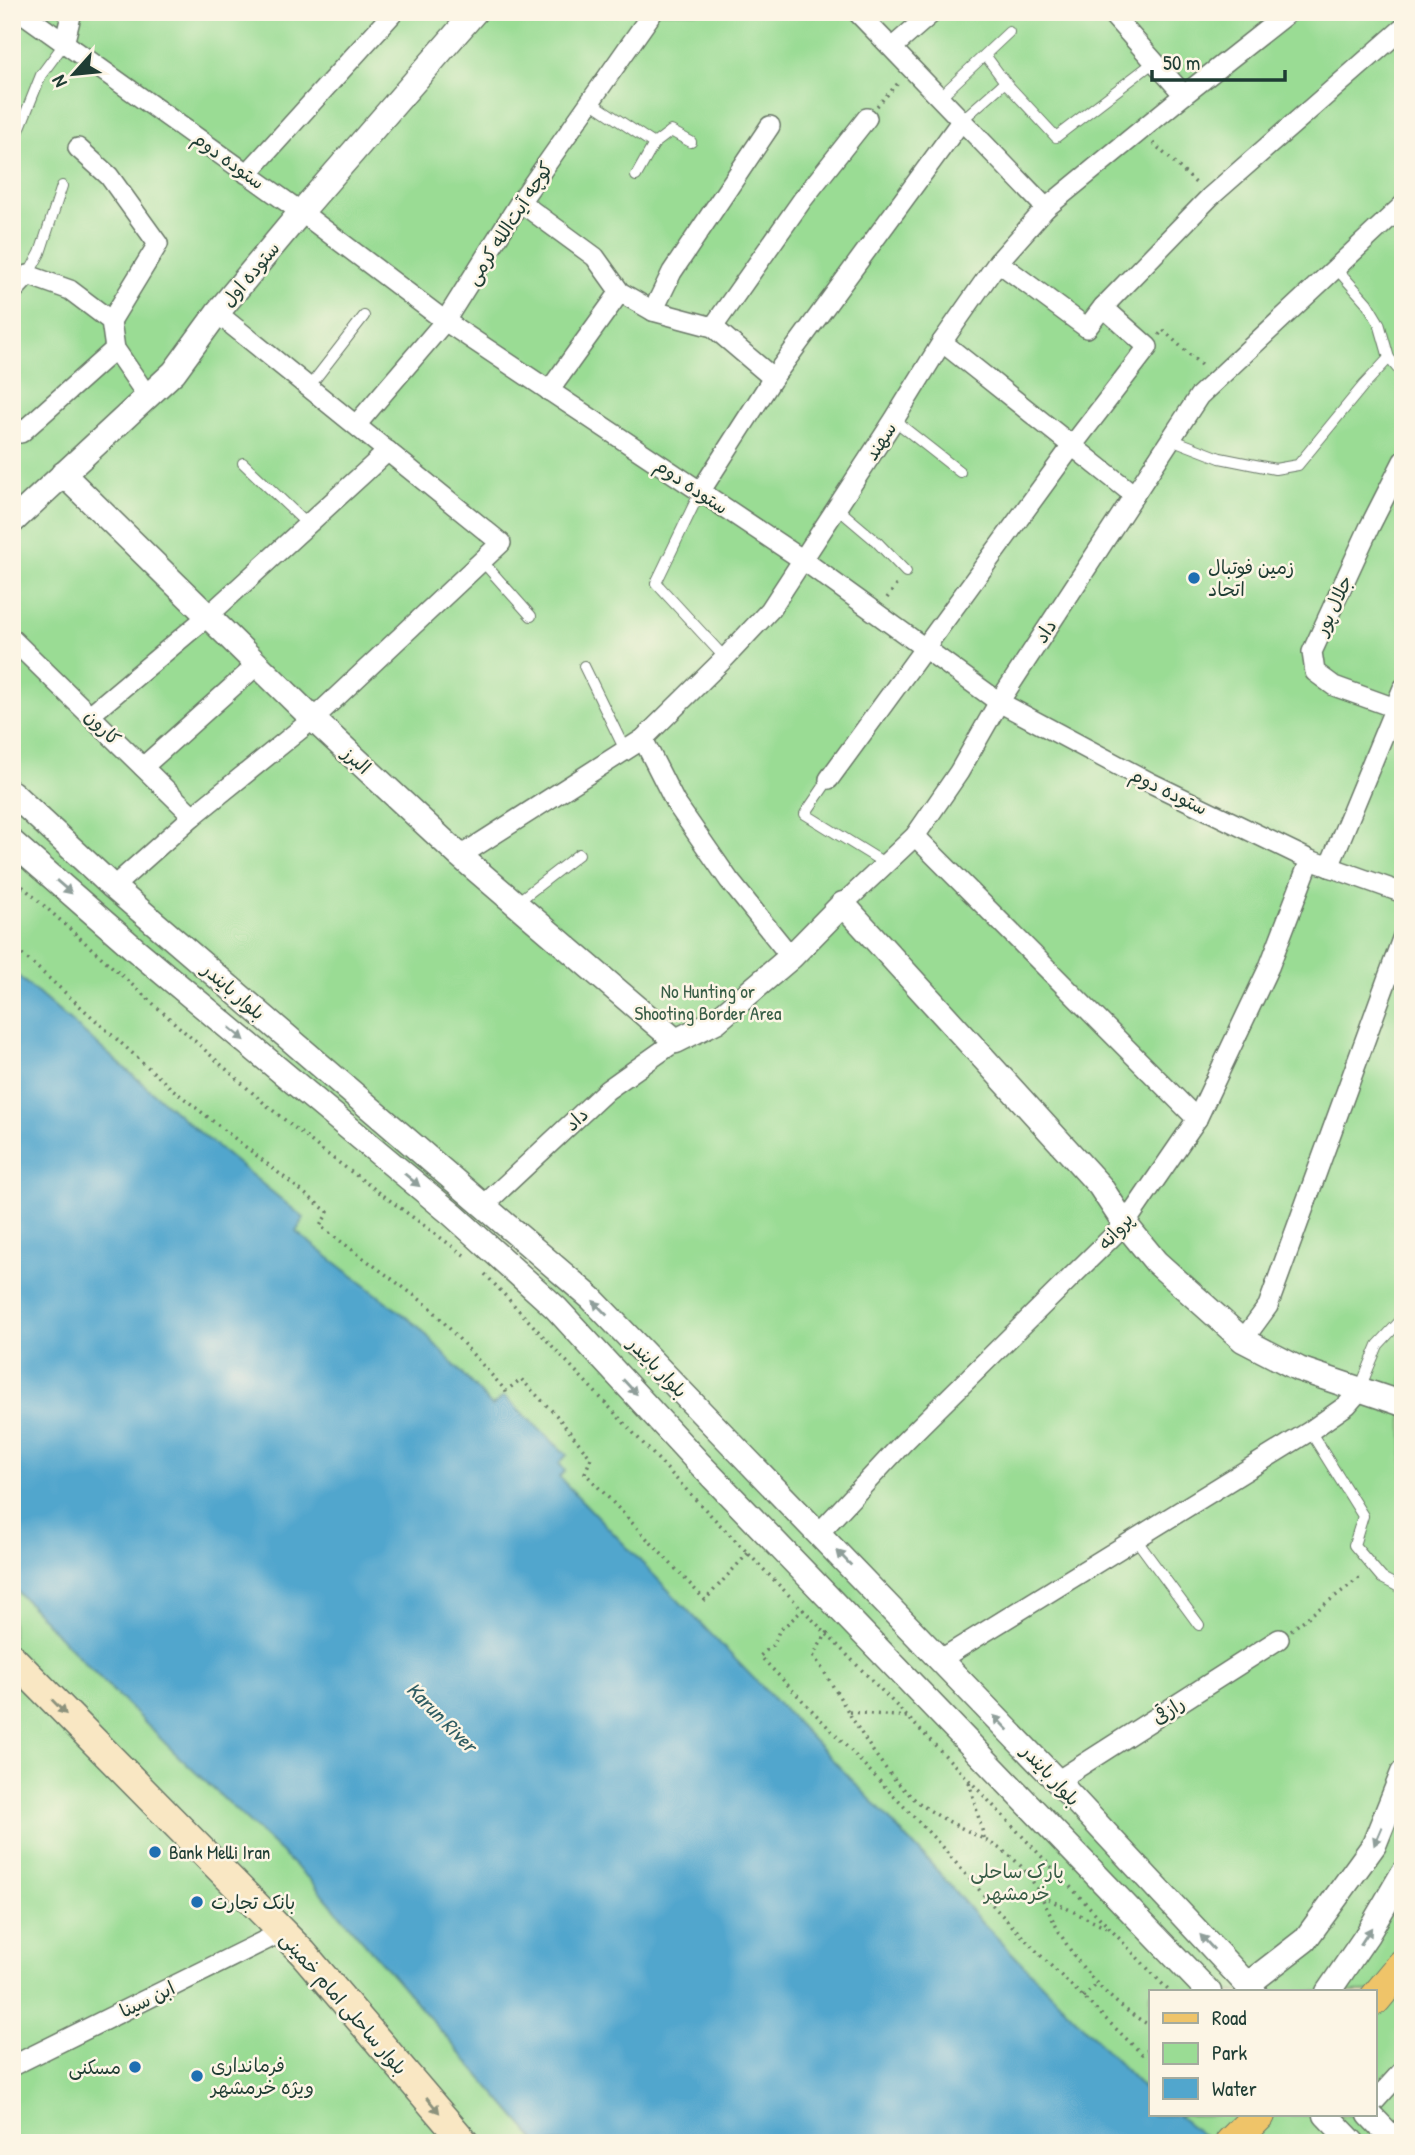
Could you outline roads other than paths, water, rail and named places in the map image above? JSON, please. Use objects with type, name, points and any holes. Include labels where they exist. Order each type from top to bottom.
[{"type":"main road","name":"بلوار ساحلی امام خمینی","points":[[12,1658],[303,1954],[465,2143]]},
{"type":"main road","points":[[1376,1998],[1403,1965]]},
{"type":"main road","points":[[1231,2143],[1258,2116]]},
{"type":"street","name":"ستوده دوم","points":[[20,12],[301,212],[445,321],[803,560],[999,702],[1149,782],[1310,860],[1403,893]]},
{"type":"street","points":[[64,44],[72,12]]},
{"type":"street","points":[[247,174],[394,12]]},
{"type":"street","name":"ستوده اول","points":[[12,522],[174,372],[217,313],[301,212],[475,12]]},
{"type":"street","name":"کوچه آیت‌الله کرمی","points":[[356,425],[445,321],[520,202],[653,12]]},
{"type":"street","points":[[857,12],[1046,208]]},
{"type":"street","points":[[893,47],[933,12]]},
{"type":"street","points":[[1110,12],[1184,95]]},
{"type":"street","name":"سهند","points":[[460,856],[643,739],[725,658],[770,610],[942,342],[998,262],[1046,208],[1289,12]]},
{"type":"street","points":[[998,262],[1087,328],[1103,307],[1210,197],[1403,29]]},
{"type":"street","points":[[713,327],[803,199],[867,118]]},
{"type":"street","points":[[700,492],[773,378],[962,120]]},
{"type":"street","points":[[653,311],[672,272],[770,126]]},
{"type":"street","points":[[78,148],[109,176],[158,244],[111,321],[115,349],[148,397]]},
{"type":"street","points":[[520,202],[595,257],[620,292],[653,311],[713,327],[773,378]]},
{"type":"street","name":"داد","points":[[483,1206],[607,1090],[671,1036],[716,1021],[791,957],[915,836],[959,772],[999,702],[1199,396],[1403,205]]},
{"type":"street","points":[[12,292],[28,275],[70,290],[111,321]]},
{"type":"street","points":[[549,391],[620,292]]},
{"type":"street","points":[[829,779],[1072,446],[1148,347],[1103,307]]},
{"type":"street","points":[[113,887],[193,816],[313,719],[501,543],[217,313]]},
{"type":"street","points":[[942,342],[1134,495]]},
{"type":"street","points":[[21,433],[115,349]]},
{"type":"street","points":[[90,715],[209,615],[388,451]]},
{"type":"street","name":"جلال پور","points":[[1395,708],[1334,686],[1315,672],[1312,652],[1403,461]]},
{"type":"street","name":"البرز","points":[[63,474],[313,719],[460,856],[671,1036]]},
{"type":"street","name":"کارون","points":[[12,639],[193,816]]},
{"type":"street","points":[[144,767],[258,664]]},
{"type":"street","points":[[1329,867],[1403,688]]},
{"type":"street","points":[[643,739],[676,802],[698,835],[729,880],[791,957]]},
{"type":"street","name":"بلوار بایندر","points":[[12,793],[113,887],[591,1298],[1057,1781],[1251,1989]]},
{"type":"street","points":[[915,836],[1197,1119]]},
{"type":"street","name":"بلوار بایندر","points":[[12,842],[137,951],[453,1214],[556,1308],[697,1461],[1207,1990]]},
{"type":"street","name":"پروانه","points":[[819,1532],[903,1443],[1125,1224],[1197,1119],[1269,967],[1310,860]]},
{"type":"street","points":[[843,904],[1100,1186],[1125,1224],[1156,1262],[1243,1340],[1299,1369],[1403,1404]]},
{"type":"street","points":[[137,951],[159,926]]},
{"type":"street","points":[[1243,1340],[1268,1306],[1403,936]]},
{"type":"street","points":[[940,1659],[1310,1431],[1347,1405],[1360,1390]]},
{"type":"street","name":"رازقی","points":[[1057,1781],[1279,1639]]},
{"type":"street","points":[[1251,1989],[1305,1940],[1374,1845],[1403,1773]]},
{"type":"street","points":[[1329,1990],[1367,1935],[1403,1873]]},
{"type":"street","name":"ابن سینا","points":[[12,2066],[282,1932]]},
{"type":"street","points":[[1376,2100],[1403,2070]]},
{"type":"street","points":[[1327,2116],[1353,2143]]},
{"type":"street","points":[[1371,2116],[1397,2143]]},
{"type":"lane","points":[[940,97],[1009,32]]},
{"type":"lane","points":[[19,130],[41,75],[64,44]]},
{"type":"lane","points":[[985,55],[1005,82],[1056,137],[1154,62]]},
{"type":"lane","points":[[962,120],[1005,82]]},
{"type":"lane","points":[[591,102],[654,144]]},
{"type":"lane","points":[[636,176],[654,144],[671,131],[691,142]]},
{"type":"lane","points":[[28,275],[40,253],[62,186]]},
{"type":"lane","points":[[1336,268],[1367,303],[1379,323],[1389,358],[1403,375]]},
{"type":"lane","points":[[309,387],[364,316]]},
{"type":"lane","points":[[1171,439],[1220,458],[1275,469],[1298,465],[1389,358]]},
{"type":"lane","points":[[894,420],[960,472]]},
{"type":"lane","points":[[243,463],[308,526]]},
{"type":"lane","points":[[700,492],[656,583],[725,658]]},
{"type":"lane","points":[[837,508],[876,541],[906,572]]},
{"type":"lane","points":[[482,561],[531,616]]},
{"type":"lane","points":[[584,666],[625,750]]},
{"type":"lane","points":[[829,779],[805,814],[886,864]]},
{"type":"lane","points":[[515,904],[579,854]]},
{"type":"lane","points":[[1360,1390],[1378,1345],[1403,1318]]},
{"type":"lane","points":[[1310,1431],[1363,1516],[1354,1545],[1382,1578],[1403,1589]]},
{"type":"lane","points":[[1135,1538],[1199,1625]]},
{"type":"water","name":"Karun River","points":[[12,971],[193,1127],[304,1218],[296,1232],[419,1327],[492,1406],[504,1396],[567,1455],[559,1463],[565,1471],[559,1477],[852,1780],[975,1915],[1149,2094],[1149,2116],[1178,2116],[1212,2143],[538,2143],[310,1880],[174,1752],[12,1586]]},
{"type":"place","name":"زمین فوتبال اتحاد","points":[[1194,578]]},
{"type":"place","name":"Bank Melli Iran","points":[[155,1852]]},
{"type":"place","name":"بانک تجارت","points":[[197,1902]]},
{"type":"place","name":"مسکنی","points":[[135,2067]]},
{"type":"place","name":"فرمانداری ویژه خرمشهر","points":[[197,2076]]},
{"type":"park label","name":"No Hunting or Shooting Border Area","points":[[708,1002]]},
{"type":"park label","name":"پارک ساحلی خرمشهر","points":[[1017,1882]]}]
